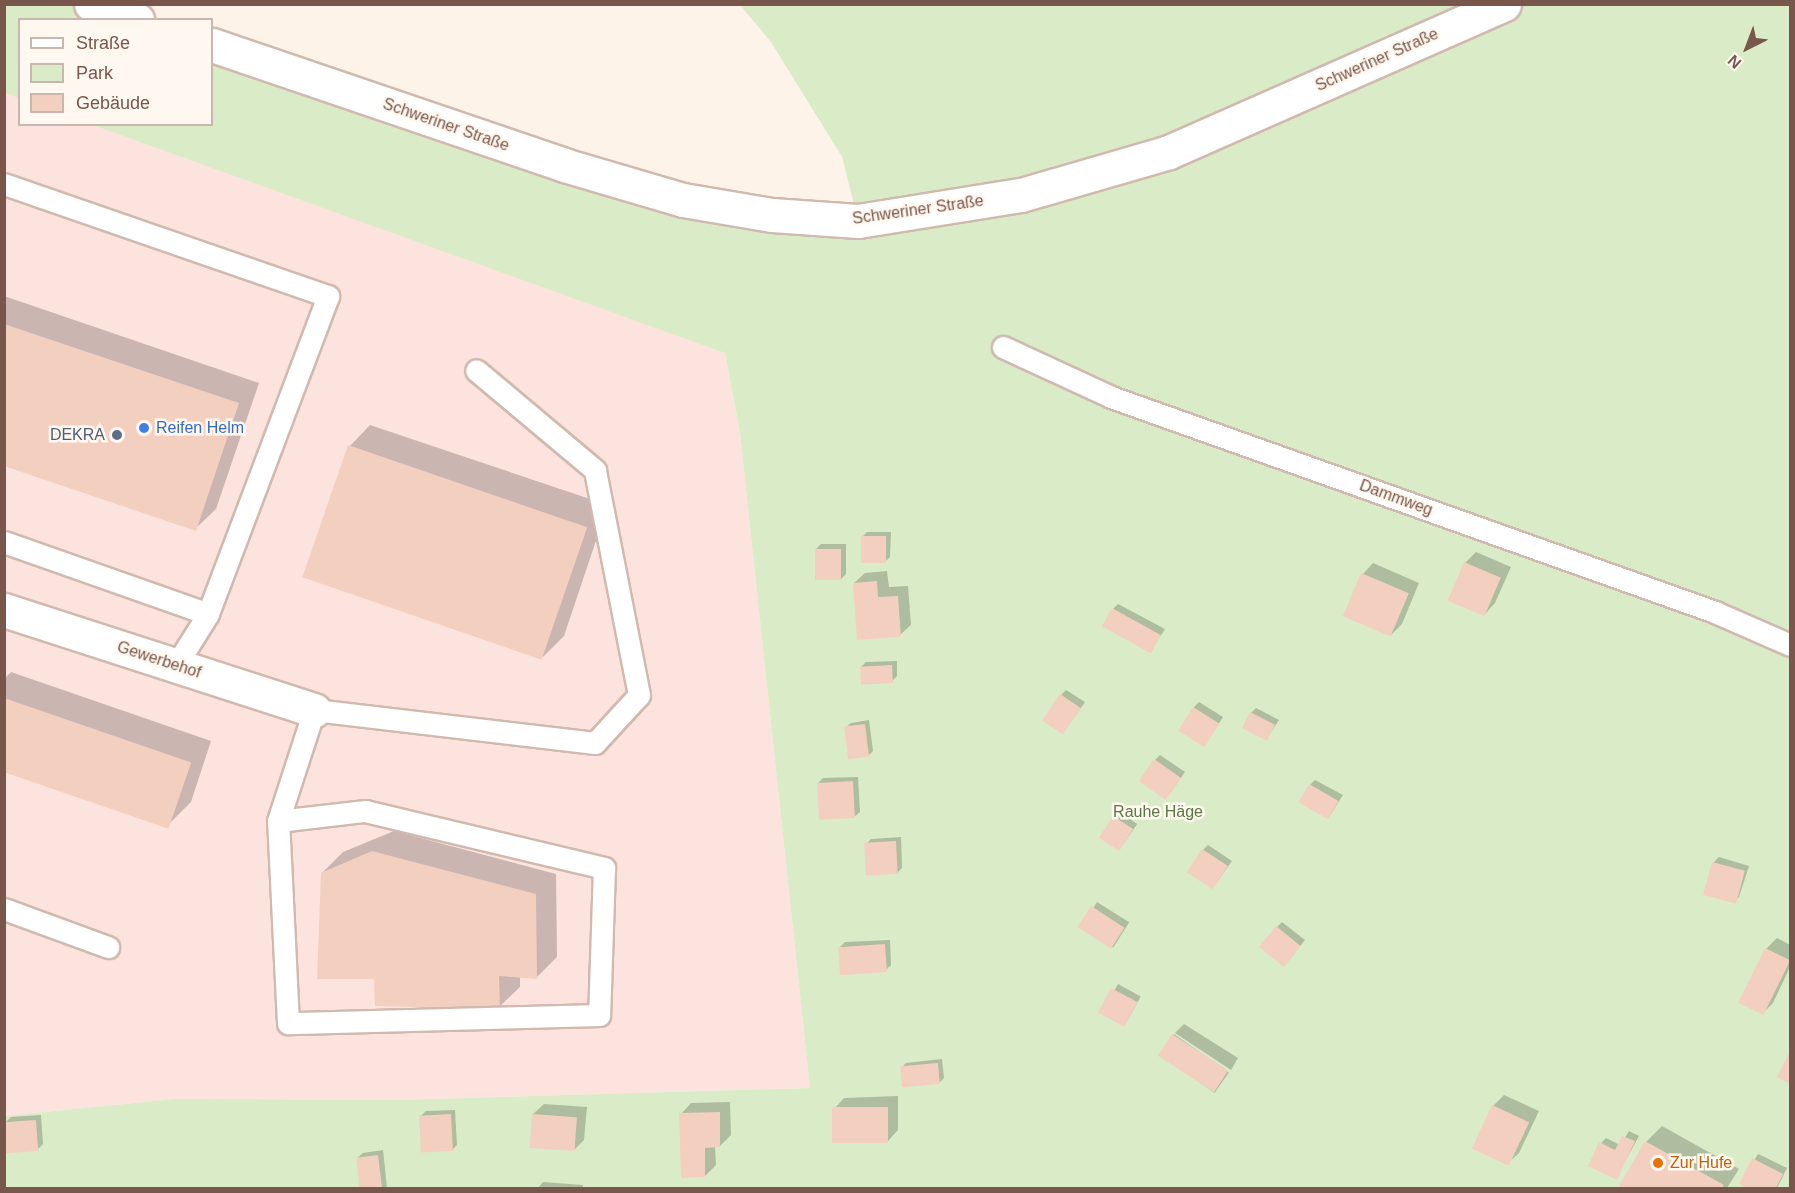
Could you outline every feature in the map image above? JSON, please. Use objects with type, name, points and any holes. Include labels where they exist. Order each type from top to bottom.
[{"type":"main road","points":[[91,4],[131,18]]},
{"type":"main road","name":"Schweriner Straße","points":[[213,45],[564,165],[682,200],[772,215],[858,221],[1021,195],[1169,152],[1504,4]]},
{"type":"main road","name":"Gewerbehof","points":[[4,610],[314,710]]},
{"type":"lane","points":[[4,184],[328,296],[208,614],[176,665]]},
{"type":"lane","name":"Dammweg","points":[[1003,347],[1111,397],[1715,612],[1791,645]]},
{"type":"lane","points":[[279,821],[365,811],[604,868],[599,1015],[288,1023],[279,821],[314,710],[595,743],[639,695],[595,470],[476,370]]},
{"type":"lane","points":[[4,542],[208,614]]},
{"type":"lane","points":[[4,909],[108,947]]},
{"type":"shaded area","points":[[4,78],[18,83],[18,126],[154,126],[725,353],[740,433],[810,1088],[396,1100],[175,1099],[5,1116]]},
{"type":"green space","points":[[4,5],[91,5],[134,18],[18,18],[18,98],[5,93]]},
{"type":"green space","name":"Rauhe Häge","points":[[740,5],[1790,5],[1790,645],[1716,613],[1729,633],[1790,649],[1790,1188],[5,1188],[5,1116],[175,1099],[396,1100],[810,1088],[740,433],[725,353],[96,126],[213,126],[213,45],[564,165],[858,221],[842,157],[771,42]]},
{"type":"building","name":"DEKRA","points":[[4,324],[239,403],[196,531],[4,466]]},
{"type":"building","points":[[348,445],[587,527],[542,660],[302,577]]},
{"type":"building","points":[[861,536],[886,536],[886,563],[861,563]]},
{"type":"building","points":[[815,549],[841,549],[841,580],[815,580]]},
{"type":"building","points":[[1464,562],[1501,578],[1484,616],[1448,601]]},
{"type":"building","points":[[1361,573],[1409,593],[1391,637],[1343,616]]},
{"type":"building","points":[[877,581],[878,597],[898,596],[901,637],[857,640],[853,583]]},
{"type":"building","points":[[1112,608],[1161,635],[1151,654],[1102,626]]},
{"type":"building","points":[[892,665],[893,683],[861,685],[860,667]]},
{"type":"building","points":[[1060,694],[1081,708],[1063,735],[1042,721]]},
{"type":"building","points":[[4,698],[191,762],[168,829],[4,772]]},
{"type":"building","points":[[1193,707],[1219,723],[1204,747],[1178,731]]},
{"type":"building","points":[[1250,712],[1275,725],[1267,741],[1242,728]]},
{"type":"building","points":[[865,724],[869,757],[848,759],[844,727]]},
{"type":"building","points":[[1154,759],[1181,778],[1166,800],[1139,781]]},
{"type":"building","points":[[853,781],[855,818],[819,820],[817,783]]},
{"type":"building","points":[[1309,784],[1338,801],[1328,819],[1298,802]]},
{"type":"building","points":[[1113,816],[1133,829],[1119,851],[1099,838]]},
{"type":"building","points":[[896,841],[898,874],[866,876],[864,843]]},
{"type":"building","points":[[1202,849],[1228,866],[1213,889],[1187,872]]},
{"type":"building","points":[[372,851],[536,894],[537,979],[499,976],[500,1009],[375,1006],[374,979],[317,979],[321,873]]},
{"type":"building","points":[[1712,862],[1745,871],[1736,904],[1703,895]]},
{"type":"building","points":[[1091,906],[1125,928],[1111,949],[1077,927]]},
{"type":"building","points":[[1276,926],[1301,946],[1284,967],[1259,947]]},
{"type":"building","points":[[885,944],[887,972],[840,975],[838,947]]},
{"type":"building","points":[[1765,948],[1790,961],[1763,1015],[1738,1003]]},
{"type":"building","points":[[1111,988],[1137,1002],[1124,1027],[1098,1013]]},
{"type":"building","points":[[1172,1034],[1228,1070],[1214,1092],[1158,1056]]},
{"type":"building","points":[[1790,1051],[1790,1084],[1777,1077]]},
{"type":"building","points":[[938,1063],[940,1084],[902,1087],[900,1066]]},
{"type":"building","points":[[1492,1105],[1529,1122],[1509,1166],[1472,1149]]},
{"type":"building","points":[[832,1107],[888,1107],[888,1143],[832,1143]]},
{"type":"building","points":[[720,1112],[720,1147],[705,1148],[705,1177],[681,1178],[679,1113]]},
{"type":"building","points":[[451,1114],[453,1151],[421,1153],[419,1116]]},
{"type":"building","points":[[532,1114],[577,1117],[575,1151],[530,1148]]},
{"type":"building","points":[[36,1120],[38,1151],[6,1153],[4,1122]]},
{"type":"building","points":[[1622,1136],[1635,1141],[1617,1180],[1588,1166],[1599,1142],[1615,1150]]},
{"type":"building","name":"Zur Hufe","points":[[1645,1141],[1724,1185],[1722,1188],[1618,1188]]},
{"type":"building","points":[[378,1155],[382,1188],[360,1188],[356,1158]]},
{"type":"building","points":[[1752,1158],[1783,1174],[1776,1188],[1748,1188],[1739,1184]]},
{"type":"place","name":"Reifen Helm","points":[[144,428]]},
{"type":"place","name":"DEKRA","points":[[117,435]]},
{"type":"place","name":"Zur Hufe","points":[[1658,1163]]}]
